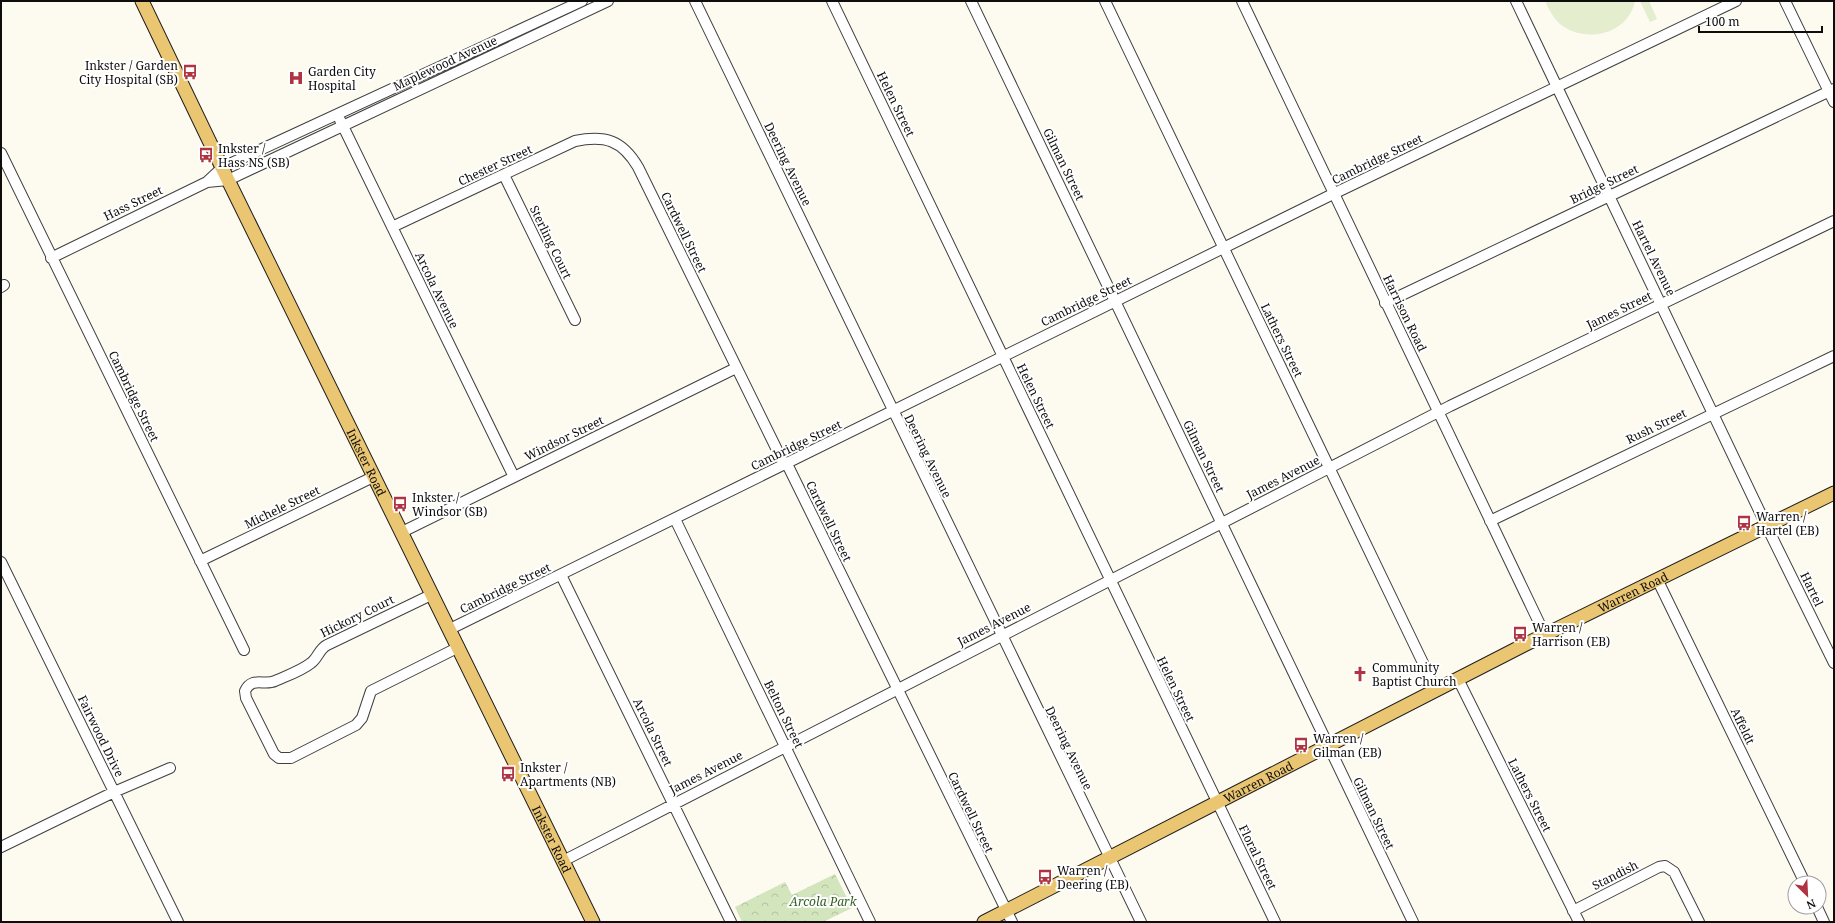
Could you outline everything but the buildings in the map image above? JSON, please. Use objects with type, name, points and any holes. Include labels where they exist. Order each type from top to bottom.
[{"type":"main road","name":"Inkster Road","points":[[142,1],[228,180],[375,476],[593,922]]},
{"type":"main road","name":"Warren Road","points":[[984,922],[1009,916],[1109,859],[1436,690],[1544,635],[1834,493]]},
{"type":"street","name":"Maplewood Avenue","points":[[207,182],[223,167],[582,1]]},
{"type":"street","name":"Maplewood Avenue","points":[[228,180],[608,1]]},
{"type":"street","name":"Deering Avenue","points":[[695,1],[1140,922]]},
{"type":"street","name":"Helen Street","points":[[832,1],[1217,803]]},
{"type":"street","name":"Gilman Street","points":[[972,1],[1329,746],[1335,763],[1413,922]]},
{"type":"street","name":"Lathers Street","points":[[1105,1],[1436,690]]},
{"type":"street","name":"Harrison Road","points":[[1242,1],[1544,635]]},
{"type":"street","name":"Hartel Avenue","points":[[1516,1],[1714,413],[1767,527]]},
{"type":"street","name":"Cambridge Street","points":[[450,629],[1333,194],[1736,1]]},
{"type":"street","points":[[1785,1],[1831,90],[1834,102]]},
{"type":"street","points":[[566,9],[571,18]]},
{"type":"street","points":[[452,62],[457,72]]},
{"type":"street","name":"Bridge Street","points":[[1385,303],[1831,90]]},
{"type":"street","name":"Arcola Avenue","points":[[337,115],[514,477]]},
{"type":"street","name":"Chester Street","points":[[392,227],[575,141],[596,138],[612,141]]},
{"type":"street","name":"Cardwell Street","points":[[612,141],[628,152],[638,167],[736,368],[785,464],[789,468],[896,690],[1009,916]]},
{"type":"street","name":"Cambridge Street","points":[[1,154],[244,650]]},
{"type":"street","name":"Sterling Court","points":[[504,175],[575,320]]},
{"type":"street","name":"Hass Street","points":[[52,258],[207,182],[228,180]]},
{"type":"street","name":"James Street","points":[[1438,412],[1834,222]]},
{"type":"street","name":"Rush Street","points":[[1490,520],[1834,356]]},
{"type":"street","name":"Windsor Street","points":[[402,532],[736,368]]},
{"type":"street","name":"James Avenue","points":[[563,861],[673,803],[1438,412]]},
{"type":"street","name":"Michele Street","points":[[200,561],[375,476]]},
{"type":"street","name":"Belton Street","points":[[675,519],[870,922]]},
{"type":"street","name":"Hartel","points":[[1767,527],[1834,663]]},
{"type":"street","name":"Fairwood Drive","points":[[1,562],[178,922]]},
{"type":"street","name":"Arcola Street","points":[[561,575],[732,922]]},
{"type":"street","name":"Affeldt","points":[[1658,580],[1801,875]]},
{"type":"street","name":"Hickory Court","points":[[433,594],[327,645],[320,649],[315,659],[310,664],[273,682],[256,681],[249,684],[245,690],[246,698],[274,754],[279,758],[290,758],[356,725],[362,718],[371,691],[459,647]]},
{"type":"street","name":"Lathers Street","points":[[1458,679],[1579,922]]},
{"type":"street","points":[[1,848],[114,792],[170,768]]},
{"type":"street","name":"Floral Street","points":[[1217,803],[1275,922]]},
{"type":"street","name":"Standish","points":[[1573,911],[1659,867],[1669,867],[1676,876],[1699,922]]},
{"type":"green space","points":[[1545,1],[1635,1],[1631,13],[1624,22],[1615,28],[1604,33],[1581,34],[1560,24],[1553,16]]},
{"type":"green space","points":[[1640,1],[1649,1],[1657,19],[1650,22]]},
{"type":"green space","name":"Arcola Park","points":[[835,874],[852,908],[823,922],[742,922],[735,907],[785,882],[792,895]]},
{"type":"place","name":"Inkster / Garden City Hospital (SB)","points":[[190,72]]},
{"type":"place","name":"Garden City Hospital","points":[[296,78]]},
{"type":"place","name":"Inkster / Hass NS (SB)","points":[[206,155]]},
{"type":"place","name":"Inkster / Windsor (SB)","points":[[400,504]]},
{"type":"place","name":"Warren / Hartel (EB)","points":[[1744,523]]},
{"type":"place","name":"Warren / Harrison (EB)","points":[[1520,634]]},
{"type":"place","name":"Community Baptist Church","points":[[1360,674]]},
{"type":"place","name":"Warren / Gilman (EB)","points":[[1301,745]]},
{"type":"place","name":"Inkster / Apartments (NB)","points":[[508,774]]},
{"type":"place","name":"Warren / Deering (EB)","points":[[1045,877]]}]
